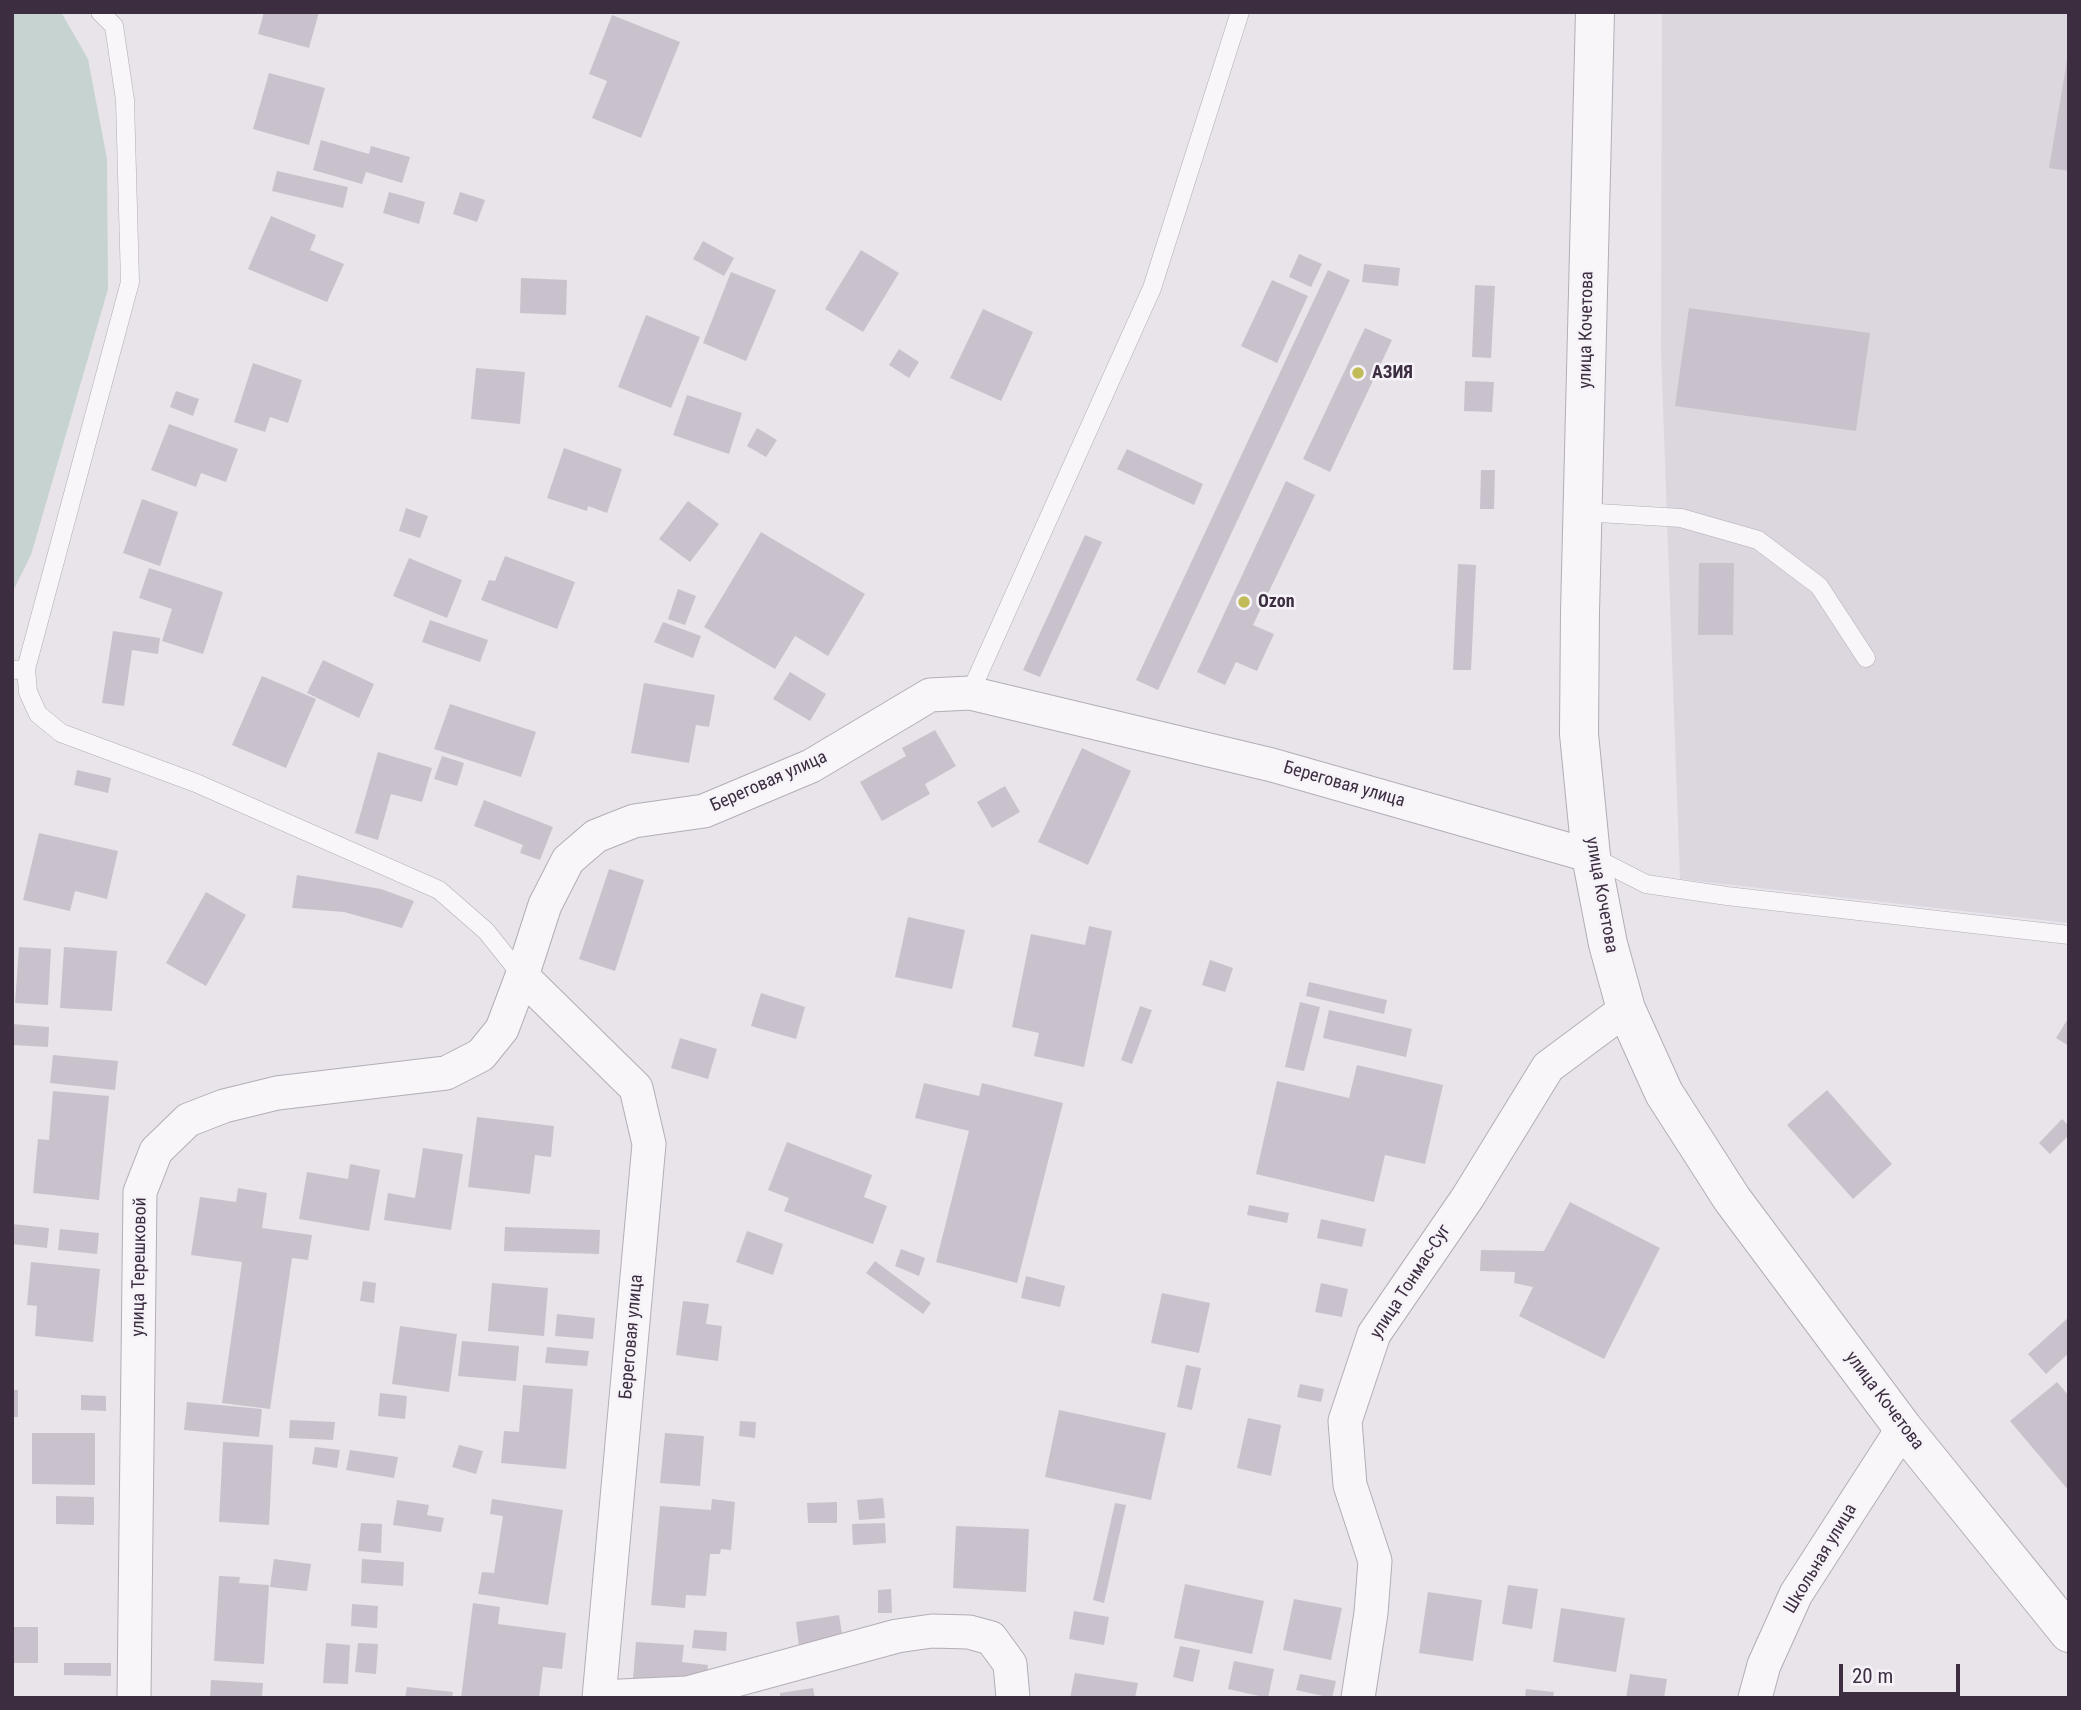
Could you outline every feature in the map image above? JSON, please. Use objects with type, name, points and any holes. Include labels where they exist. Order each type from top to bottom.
[{"type":"street","name":"улица Кочетова","points":[[1595,12],[1579,734],[1591,856],[1608,944],[1626,1009],[1664,1093],[1732,1199],[1903,1428],[2069,1633]]},
{"type":"street","name":"Береговая улица","points":[[599,1697],[649,1144],[636,1088],[522,976],[545,905],[568,860],[596,836],[634,821],[704,811],[811,766],[930,695],[970,693],[1272,765],[1591,856]]},
{"type":"street","name":"улица Терешковой","points":[[134,1698],[140,1192],[156,1151],[188,1120],[224,1106],[278,1093],[446,1073],[481,1055],[502,1029],[522,976]]},
{"type":"street","name":"улица Тонмас-Суг","points":[[1358,1698],[1371,1613],[1375,1561],[1350,1485],[1345,1421],[1374,1334],[1468,1197],[1548,1067],[1626,1009]]},
{"type":"street","name":"Школьная улица","points":[[1755,1698],[1764,1665],[1796,1594],[1903,1428]]},
{"type":"street","points":[[599,1697],[688,1693],[897,1636],[945,1631],[980,1634],[998,1644],[1010,1664],[1013,1698]]},
{"type":"lane","points":[[100,12],[114,26],[125,100],[130,282],[19,669],[27,692],[38,714],[61,733],[196,783],[439,890],[486,931],[522,976]]},
{"type":"lane","points":[[970,693],[1152,288],[1240,12]]},
{"type":"lane","points":[[1582,513],[1681,518],[1758,540],[1819,586],[1866,658]]},
{"type":"lane","points":[[1591,856],[1646,884],[1727,896],[2069,935]]},
{"type":"shaded area","points":[[12,12],[61,12],[88,59],[107,159],[108,289],[31,555],[12,593]]},
{"type":"shaded area","points":[[1662,12],[2069,12],[2069,923],[1680,879],[1661,350]]},
{"type":"building","points":[[264,12],[319,12],[309,48],[258,34]]},
{"type":"building","points":[[612,15],[680,42],[641,138],[592,118],[607,81],[589,74]]},
{"type":"building","points":[[2069,60],[2069,171],[2049,168]]},
{"type":"building","points":[[269,73],[325,88],[309,145],[253,129]]},
{"type":"building","points":[[321,140],[369,154],[371,146],[410,157],[402,183],[366,172],[362,184],[313,170]]},
{"type":"building","points":[[277,171],[348,187],[343,208],[272,191]]},
{"type":"building","points":[[389,192],[425,202],[419,224],[383,213]]},
{"type":"building","points":[[460,192],[485,200],[477,222],[453,214]]},
{"type":"building","points":[[271,216],[316,235],[310,250],[344,264],[327,302],[248,269]]},
{"type":"building","points":[[703,241],[734,258],[724,276],[693,259]]},
{"type":"building","points":[[861,250],[899,273],[863,332],[825,309]]},
{"type":"building","points":[[1299,254],[1322,264],[1311,287],[1289,277]]},
{"type":"building","points":[[1364,264],[1400,268],[1398,286],[1362,282]]},
{"type":"building","points":[[1328,270],[1350,280],[1158,690],[1136,680]]},
{"type":"building","points":[[731,272],[776,290],[746,361],[703,343]]},
{"type":"building","points":[[521,278],[567,280],[566,315],[520,313]]},
{"type":"building","points":[[1272,280],[1308,296],[1277,363],[1241,346]]},
{"type":"building","points":[[1475,285],[1495,286],[1491,358],[1472,357]]},
{"type":"building","points":[[1689,308],[1870,333],[1856,431],[1675,406]]},
{"type":"building","points":[[983,309],[1033,332],[1001,401],[950,378]]},
{"type":"building","points":[[646,315],[700,337],[671,408],[618,387]]},
{"type":"building","points":[[1365,328],[1392,340],[1330,472],[1303,459]]},
{"type":"building","points":[[899,349],[919,362],[909,378],[889,365]]},
{"type":"building","points":[[253,363],[302,380],[288,423],[270,417],[265,432],[234,422]]},
{"type":"building","points":[[476,368],[525,372],[520,424],[471,419]]},
{"type":"building","points":[[1465,381],[1494,382],[1492,412],[1464,411]]},
{"type":"building","points":[[176,391],[199,399],[193,416],[170,407]]},
{"type":"building","points":[[687,395],[742,413],[729,454],[673,435]]},
{"type":"building","points":[[169,424],[238,449],[226,482],[201,473],[196,487],[151,470]]},
{"type":"building","points":[[757,428],[777,440],[766,457],[747,446]]},
{"type":"building","points":[[564,448],[622,469],[607,513],[588,506],[587,511],[547,498]]},
{"type":"building","points":[[1127,449],[1203,484],[1194,505],[1117,469]]},
{"type":"building","points":[[1481,470],[1495,470],[1494,509],[1480,509]]},
{"type":"building","points":[[1286,481],[1315,495],[1253,625],[1274,634],[1257,671],[1236,662],[1225,685],[1197,672]]},
{"type":"building","points":[[142,499],[178,512],[160,566],[123,553]]},
{"type":"building","points":[[688,501],[719,524],[690,562],[659,539]]},
{"type":"building","points":[[406,508],[428,516],[420,538],[399,531]]},
{"type":"building","points":[[761,532],[865,594],[828,656],[795,636],[775,669],[704,627]]},
{"type":"building","points":[[1085,535],[1102,542],[1040,677],[1023,670]]},
{"type":"building","points":[[505,556],[575,582],[557,629],[481,600],[489,580],[495,581]]},
{"type":"building","points":[[409,558],[462,580],[447,618],[393,596]]},
{"type":"building","points":[[1699,563],[1734,563],[1733,635],[1698,635]]},
{"type":"building","points":[[1458,564],[1476,565],[1471,670],[1453,670]]},
{"type":"building","points":[[149,568],[223,592],[203,654],[162,641],[172,609],[139,598]]},
{"type":"building","points":[[678,589],[696,596],[685,625],[668,619]]},
{"type":"building","points":[[430,620],[488,640],[480,662],[422,642]]},
{"type":"building","points":[[663,622],[701,636],[693,658],[654,642]]},
{"type":"building","points":[[113,631],[160,638],[158,654],[132,650],[124,706],[102,703]]},
{"type":"building","points":[[323,660],[374,684],[359,718],[307,693]]},
{"type":"building","points":[[790,672],[826,694],[810,721],[773,699]]},
{"type":"building","points":[[262,676],[316,699],[286,768],[232,745]]},
{"type":"building","points":[[644,683],[715,695],[709,727],[696,725],[689,763],[631,753]]},
{"type":"building","points":[[450,704],[536,732],[521,777],[434,749]]},
{"type":"building","points":[[935,730],[956,766],[925,784],[930,794],[882,821],[860,782],[906,756],[902,748]]},
{"type":"building","points":[[1082,748],[1131,771],[1088,865],[1038,842]]},
{"type":"building","points":[[378,752],[432,768],[422,802],[391,794],[378,840],[355,833]]},
{"type":"building","points":[[442,756],[464,763],[457,786],[434,779]]},
{"type":"building","points":[[77,770],[111,778],[108,793],[74,785]]},
{"type":"building","points":[[1005,786],[1020,812],[992,828],[977,802]]},
{"type":"building","points":[[484,800],[553,827],[540,860],[520,853],[523,845],[474,826]]},
{"type":"building","points":[[39,833],[118,851],[107,899],[75,891],[70,911],[23,900]]},
{"type":"building","points":[[609,869],[644,880],[615,971],[579,959]]},
{"type":"building","points":[[297,875],[381,889],[414,901],[402,928],[344,912],[292,908]]},
{"type":"building","points":[[206,892],[246,915],[206,986],[166,963]]},
{"type":"building","points":[[908,917],[965,930],[952,989],[895,977]]},
{"type":"building","points":[[1089,926],[1112,931],[1084,1067],[1034,1056],[1039,1033],[1012,1027],[1031,934],[1085,945]]},
{"type":"building","points":[[19,947],[51,949],[48,1005],[15,1003]]},
{"type":"building","points":[[64,947],[117,951],[112,1011],[60,1008]]},
{"type":"building","points":[[1210,960],[1233,968],[1225,992],[1202,985]]},
{"type":"building","points":[[1309,982],[1387,1000],[1384,1014],[1306,996]]},
{"type":"building","points":[[761,993],[805,1007],[796,1039],[751,1026]]},
{"type":"building","points":[[1300,1002],[1320,1007],[1304,1071],[1285,1067]]},
{"type":"building","points":[[1140,1006],[1152,1010],[1132,1064],[1121,1060]]},
{"type":"building","points":[[1329,1010],[1412,1029],[1406,1057],[1323,1038]]},
{"type":"building","points":[[2069,1017],[2069,1046],[2056,1038]]},
{"type":"building","points":[[12,1024],[49,1027],[48,1047],[12,1045]]},
{"type":"building","points":[[680,1038],[717,1049],[708,1079],[671,1068]]},
{"type":"building","points":[[53,1055],[118,1061],[115,1090],[50,1083]]},
{"type":"building","points":[[1357,1065],[1443,1085],[1425,1164],[1385,1155],[1374,1202],[1256,1174],[1277,1081],[1349,1098]]},
{"type":"building","points":[[924,1083],[979,1096],[982,1083],[1063,1103],[1017,1283],[936,1262],[969,1131],[915,1118]]},
{"type":"building","points":[[1827,1090],[1892,1164],[1853,1199],[1787,1125]]},
{"type":"building","points":[[53,1091],[109,1096],[99,1200],[33,1193],[38,1139],[49,1140]]},
{"type":"building","points":[[477,1117],[554,1126],[551,1157],[535,1155],[530,1194],[468,1187]]},
{"type":"building","points":[[2062,1119],[2069,1126],[2069,1135],[2050,1154],[2039,1143]]},
{"type":"building","points":[[787,1142],[872,1175],[864,1197],[887,1206],[873,1244],[784,1211],[789,1198],[768,1190]]},
{"type":"building","points":[[423,1148],[463,1154],[451,1230],[384,1220],[388,1193],[415,1198]]},
{"type":"building","points":[[350,1164],[380,1170],[369,1231],[299,1219],[307,1172],[348,1179]]},
{"type":"building","points":[[238,1188],[267,1193],[262,1228],[312,1235],[308,1260],[292,1258],[270,1409],[222,1403],[242,1262],[191,1255],[200,1197],[236,1202]]},
{"type":"building","points":[[1570,1202],[1660,1248],[1604,1359],[1519,1316],[1533,1287],[1514,1283],[1515,1272],[1480,1271],[1481,1250],[1544,1251]]},
{"type":"building","points":[[1249,1205],[1289,1213],[1287,1223],[1247,1215]]},
{"type":"building","points":[[1321,1219],[1366,1229],[1362,1247],[1317,1238]]},
{"type":"building","points":[[12,1224],[49,1228],[47,1248],[12,1244]]},
{"type":"building","points":[[505,1227],[600,1230],[599,1254],[504,1251]]},
{"type":"building","points":[[60,1229],[99,1233],[97,1254],[58,1250]]},
{"type":"building","points":[[747,1231],[783,1244],[773,1275],[736,1262]]},
{"type":"building","points":[[901,1249],[925,1258],[919,1276],[895,1266]]},
{"type":"building","points":[[875,1261],[931,1303],[923,1314],[866,1273]]},
{"type":"building","points":[[31,1262],[100,1269],[93,1342],[35,1336],[37,1306],[27,1305]]},
{"type":"building","points":[[1026,1276],[1065,1286],[1060,1307],[1021,1298]]},
{"type":"building","points":[[363,1281],[376,1283],[374,1303],[360,1301]]},
{"type":"building","points":[[492,1283],[548,1288],[544,1336],[488,1331]]},
{"type":"building","points":[[1321,1283],[1348,1289],[1342,1317],[1315,1312]]},
{"type":"building","points":[[1162,1293],[1210,1303],[1199,1353],[1151,1343]]},
{"type":"building","points":[[683,1301],[709,1304],[706,1324],[722,1326],[718,1361],[676,1355]]},
{"type":"building","points":[[557,1314],[595,1318],[593,1339],[555,1336]]},
{"type":"building","points":[[2069,1317],[2069,1353],[2046,1374],[2028,1354]]},
{"type":"building","points":[[400,1326],[457,1334],[449,1392],[392,1384]]},
{"type":"building","points":[[462,1341],[519,1346],[516,1381],[458,1376]]},
{"type":"building","points":[[547,1347],[589,1351],[587,1366],[545,1363]]},
{"type":"building","points":[[1186,1365],[1201,1368],[1192,1410],[1177,1407]]},
{"type":"building","points":[[2057,1382],[2069,1396],[2069,1491],[2010,1421]]},
{"type":"building","points":[[1300,1384],[1324,1389],[1321,1402],[1297,1397]]},
{"type":"building","points":[[523,1385],[573,1389],[566,1469],[501,1463],[504,1431],[519,1432]]},
{"type":"building","points":[[12,1390],[18,1390],[18,1417],[12,1417]]},
{"type":"building","points":[[380,1393],[407,1396],[405,1419],[378,1416]]},
{"type":"building","points":[[81,1395],[106,1396],[106,1411],[81,1410]]},
{"type":"building","points":[[187,1402],[262,1409],[259,1437],[184,1430]]},
{"type":"building","points":[[1059,1410],[1166,1433],[1151,1500],[1045,1477]]},
{"type":"building","points":[[1248,1418],[1281,1425],[1271,1476],[1237,1468]]},
{"type":"building","points":[[290,1420],[335,1422],[333,1440],[289,1438]]},
{"type":"building","points":[[740,1421],[756,1422],[755,1438],[739,1436]]},
{"type":"building","points":[[32,1433],[95,1433],[95,1485],[32,1484]]},
{"type":"building","points":[[665,1433],[704,1436],[700,1486],[660,1483]]},
{"type":"building","points":[[223,1442],[273,1445],[269,1525],[219,1522]]},
{"type":"building","points":[[459,1445],[483,1451],[476,1474],[452,1467]]},
{"type":"building","points":[[315,1447],[340,1450],[337,1468],[312,1464]]},
{"type":"building","points":[[350,1450],[398,1457],[394,1478],[346,1470]]},
{"type":"building","points":[[56,1496],[94,1497],[94,1525],[56,1524]]},
{"type":"building","points":[[883,1498],[885,1518],[859,1520],[857,1500]]},
{"type":"building","points":[[492,1499],[563,1510],[548,1605],[478,1594],[482,1572],[494,1573],[503,1516],[490,1514]]},
{"type":"building","points":[[712,1499],[735,1502],[731,1550],[721,1549],[720,1554],[710,1554],[706,1596],[686,1595],[685,1608],[651,1605],[660,1506],[711,1510]]},
{"type":"building","points":[[397,1500],[429,1505],[427,1515],[444,1518],[441,1532],[393,1525]]},
{"type":"building","points":[[837,1502],[837,1523],[808,1523],[807,1503]]},
{"type":"building","points":[[1115,1503],[1126,1505],[1104,1603],[1093,1600]]},
{"type":"building","points":[[361,1523],[382,1524],[381,1553],[358,1551]]},
{"type":"building","points":[[885,1523],[886,1543],[853,1545],[852,1524]]},
{"type":"building","points":[[956,1526],[1029,1529],[1026,1592],[953,1588]]},
{"type":"building","points":[[274,1559],[311,1564],[307,1591],[270,1587]]},
{"type":"building","points":[[362,1559],[404,1562],[403,1586],[361,1583]]},
{"type":"building","points":[[219,1576],[240,1577],[239,1583],[269,1585],[264,1664],[214,1661]]},
{"type":"building","points":[[1185,1584],[1264,1601],[1252,1654],[1174,1638]]},
{"type":"building","points":[[1508,1585],[1538,1589],[1532,1629],[1502,1624]]},
{"type":"building","points":[[891,1589],[892,1613],[878,1613],[878,1590]]},
{"type":"building","points":[[1428,1592],[1482,1600],[1473,1661],[1419,1653]]},
{"type":"building","points":[[1294,1599],[1342,1608],[1331,1660],[1283,1650]]},
{"type":"building","points":[[473,1603],[500,1607],[498,1624],[566,1633],[562,1669],[543,1667],[539,1698],[461,1698]]},
{"type":"building","points":[[352,1604],[378,1606],[377,1628],[351,1626]]},
{"type":"building","points":[[1561,1608],[1625,1618],[1616,1672],[1553,1662]]},
{"type":"building","points":[[1074,1611],[1109,1617],[1104,1645],[1069,1639]]},
{"type":"building","points":[[839,1615],[843,1640],[799,1647],[796,1622]]},
{"type":"building","points":[[12,1627],[38,1627],[38,1663],[12,1663]]},
{"type":"building","points":[[694,1630],[727,1632],[726,1651],[692,1648]]},
{"type":"building","points":[[636,1642],[684,1645],[682,1662],[708,1665],[706,1685],[633,1678]]},
{"type":"building","points":[[326,1643],[350,1645],[348,1684],[323,1683]]},
{"type":"building","points":[[358,1643],[378,1644],[376,1674],[355,1672]]},
{"type":"building","points":[[1180,1646],[1200,1650],[1193,1682],[1173,1677]]},
{"type":"building","points":[[1234,1661],[1274,1669],[1268,1698],[1228,1689]]},
{"type":"building","points":[[64,1663],[111,1663],[111,1676],[64,1675]]},
{"type":"building","points":[[1075,1673],[1138,1683],[1135,1698],[1070,1698]]},
{"type":"building","points":[[1300,1674],[1336,1681],[1332,1698],[1296,1690]]},
{"type":"building","points":[[1630,1674],[1667,1679],[1664,1698],[1626,1698]]},
{"type":"building","points":[[211,1680],[263,1683],[262,1698],[210,1698]]},
{"type":"building","points":[[407,1687],[453,1692],[452,1698],[405,1698]]},
{"type":"building","points":[[813,1688],[815,1698],[780,1698],[780,1693]]},
{"type":"building","points":[[1526,1689],[1554,1692],[1553,1698],[1525,1698]]},
{"type":"place","name":"АЗИЯ","points":[[1358,373]]},
{"type":"place","name":"Ozon","points":[[1244,602]]}]
